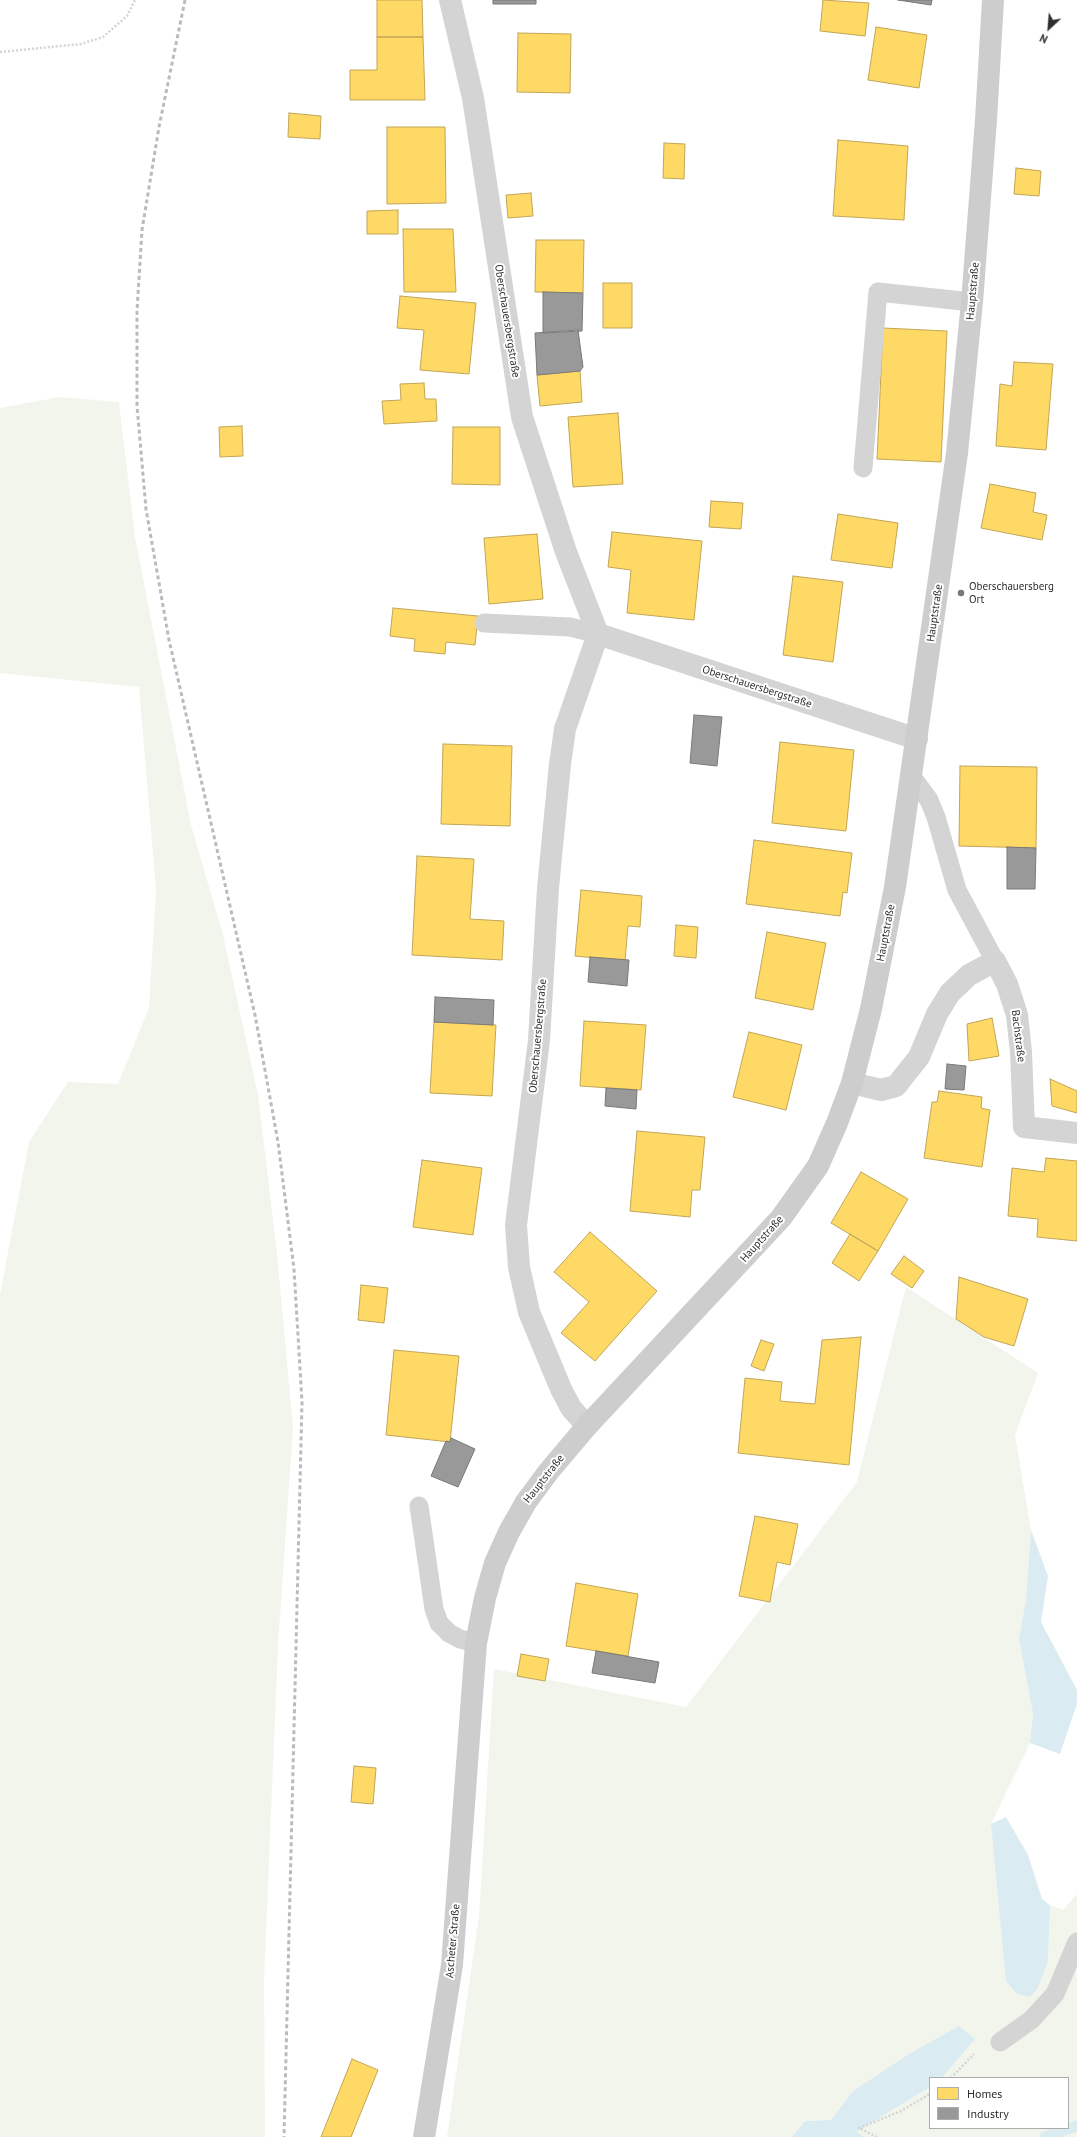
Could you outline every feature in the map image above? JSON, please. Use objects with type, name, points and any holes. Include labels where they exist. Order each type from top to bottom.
[{"type":"main road","name":"Hauptstraße","points":[[469,1743],[476,1643],[486,1598],[496,1563],[509,1532],[526,1502],[587,1426],[781,1218],[818,1166],[838,1124],[852,1083],[871,1009],[895,887],[912,777],[957,453],[972,302],[986,120],[993,0]]},
{"type":"main road","name":"Ascheter Straße","points":[[424,2137],[452,1965],[469,1743]]},
{"type":"street","name":"Oberschauersbergstraße","points":[[450,0],[473,98],[522,417],[566,552],[598,634],[565,729],[560,764],[548,888],[539,1040],[516,1225],[519,1266],[529,1312],[561,1389],[571,1408],[587,1426]]},
{"type":"street","name":"Oberschauersbergstraße","points":[[598,634],[917,739]]},
{"type":"street","points":[[852,1083],[881,1090],[896,1086],[919,1057],[936,1014],[950,993],[969,975],[995,961]]},
{"type":"street","name":"Bachstraße","points":[[995,961],[1007,984],[1017,1015],[1021,1052],[1024,1127],[1077,1133]]},
{"type":"lane","points":[[863,468],[878,292],[972,302]]},
{"type":"lane","points":[[484,623],[570,627],[598,634]]},
{"type":"lane","points":[[912,777],[929,800],[936,817],[957,890],[995,961]]},
{"type":"lane","points":[[420,1506],[434,1609],[439,1623],[449,1633],[460,1639],[476,1643]]},
{"type":"lane","points":[[1000,2042],[1032,2020],[1056,1994],[1077,1942]]},
{"type":"path","points":[[0,52],[81,44],[103,37],[126,16],[135,0]]},
{"type":"path","points":[[877,2137],[860,2128],[901,2111],[929,2095]]},
{"type":"shaded area","points":[[60,397],[119,402],[135,537],[191,825],[223,935],[258,1095],[277,1253],[293,1428],[278,1645],[264,1980],[265,2137],[0,2137],[0,1294],[29,1142],[68,1082],[118,1084],[149,1008],[156,890],[139,687],[0,673],[0,408]]},
{"type":"shaded area","points":[[906,1287],[1038,1373],[1015,1435],[1031,1530],[1026,1599],[1019,1639],[1033,1714],[1030,1743],[991,1824],[1001,1916],[1048,1962],[1050,1905],[1063,1910],[1077,1894],[1077,2137],[866,2137],[856,2132],[929,2088],[929,2129],[1069,2129],[1069,2077],[943,2077],[975,2039],[852,2092],[831,2120],[805,2121],[792,2137],[447,2137],[479,1916],[494,1669],[686,1707],[857,1482]]},
{"type":"shaded area","points":[[1031,1530],[1048,1576],[1041,1622],[1077,1690],[1077,1704],[1060,1754],[1030,1743],[1033,1714],[1019,1639],[1026,1599]]},
{"type":"shaded area","points":[[1006,1817],[1028,1855],[1042,1899],[1050,1905],[1048,1962],[1037,1989],[1030,1997],[1017,1994],[1006,1981],[991,1824]]},
{"type":"shaded area","points":[[959,2026],[975,2039],[943,2077],[929,2077],[929,2088],[856,2132],[866,2137],[792,2137],[805,2121],[831,2120],[852,2092],[909,2054]]},
{"type":"building: Homes","points":[[377,0],[422,0],[423,37],[377,37]]},
{"type":"building: Homes","points":[[823,0],[869,3],[865,36],[820,31]]},
{"type":"building: Homes","points":[[876,27],[927,35],[919,88],[868,80]]},
{"type":"building: Homes","points":[[518,33],[571,34],[570,93],[517,92]]},
{"type":"building: Homes","points":[[377,37],[423,37],[425,100],[350,100],[350,70],[377,70]]},
{"type":"building: Homes","points":[[289,113],[321,116],[320,139],[288,137]]},
{"type":"building: Homes","points":[[387,127],[445,127],[446,203],[387,204]]},
{"type":"building: Homes","points":[[838,140],[908,146],[904,220],[833,216]]},
{"type":"building: Homes","points":[[664,143],[685,144],[684,179],[663,178]]},
{"type":"building: Homes","points":[[1016,168],[1041,171],[1039,196],[1014,194]]},
{"type":"building: Homes","points":[[531,193],[533,216],[508,218],[506,195]]},
{"type":"building: Homes","points":[[398,210],[398,234],[367,234],[367,211]]},
{"type":"building: Homes","points":[[403,229],[453,229],[456,292],[404,292]]},
{"type":"building: Homes","points":[[536,240],[584,240],[583,293],[535,292]]},
{"type":"building: Homes","points":[[603,283],[632,283],[632,328],[603,328]]},
{"type":"building: Homes","points":[[400,296],[476,303],[469,374],[420,370],[424,330],[397,328]]},
{"type":"building: Homes","points":[[883,328],[947,331],[941,462],[877,459]]},
{"type":"building: Homes","points":[[1014,362],[1053,364],[1046,450],[996,446],[1000,384],[1012,386]]},
{"type":"building: Homes","points":[[580,371],[582,402],[540,406],[537,375]]},
{"type":"building: Homes","points":[[424,383],[425,399],[436,399],[437,421],[384,424],[382,401],[401,400],[400,384]]},
{"type":"building: Homes","points":[[618,413],[623,484],[573,487],[568,417]]},
{"type":"building: Homes","points":[[242,426],[243,456],[220,457],[219,427]]},
{"type":"building: Homes","points":[[453,427],[500,427],[500,485],[452,484]]},
{"type":"building: Homes","points":[[990,484],[1036,493],[1033,512],[1047,515],[1042,540],[981,528]]},
{"type":"building: Homes","points":[[711,501],[743,503],[741,529],[709,527]]},
{"type":"building: Homes","points":[[838,514],[898,523],[892,568],[831,560]]},
{"type":"building: Homes","points":[[612,532],[702,541],[694,620],[627,613],[631,570],[608,567]]},
{"type":"building: Homes","points":[[537,534],[543,599],[489,604],[484,538]]},
{"type":"building: Homes","points":[[793,576],[843,582],[833,662],[783,655]]},
{"type":"building: Homes","points":[[393,608],[478,616],[475,645],[446,642],[445,654],[414,651],[415,639],[390,636]]},
{"type":"building: Homes","points":[[780,742],[854,750],[846,831],[772,823]]},
{"type":"building: Homes","points":[[443,744],[512,746],[510,826],[441,824]]},
{"type":"building: Homes","points":[[960,766],[1037,767],[1036,848],[959,846]]},
{"type":"building: Homes","points":[[754,840],[852,853],[847,893],[843,892],[840,916],[746,904]]},
{"type":"building: Homes","points":[[417,856],[474,859],[470,919],[504,921],[502,960],[412,955]]},
{"type":"building: Homes","points":[[581,890],[642,896],[640,927],[628,926],[625,961],[575,956]]},
{"type":"building: Homes","points":[[676,925],[698,927],[696,958],[674,956]]},
{"type":"building: Homes","points":[[767,932],[826,943],[813,1010],[755,998]]},
{"type":"building: Homes","points":[[992,1018],[999,1056],[969,1061],[967,1024]]},
{"type":"building: Homes","points":[[584,1021],[646,1025],[641,1090],[580,1086]]},
{"type":"building: Homes","points":[[434,1022],[496,1025],[492,1096],[430,1093]]},
{"type":"building: Homes","points":[[749,1032],[802,1045],[786,1110],[733,1097]]},
{"type":"building: Homes","points":[[1050,1079],[1077,1091],[1077,1113],[1052,1106]]},
{"type":"building: Homes","points":[[939,1091],[982,1097],[981,1108],[990,1110],[982,1167],[924,1158],[932,1102],[937,1102]]},
{"type":"building: Homes","points":[[637,1131],[705,1137],[700,1190],[692,1190],[690,1217],[630,1211]]},
{"type":"building: Homes","points":[[1046,1158],[1077,1161],[1077,1241],[1037,1237],[1038,1219],[1008,1216],[1012,1168],[1044,1172]]},
{"type":"building: Homes","points":[[422,1160],[482,1168],[473,1235],[413,1227]]},
{"type":"building: Homes","points":[[861,1172],[908,1199],[878,1251],[831,1223]]},
{"type":"building: Homes","points":[[590,1232],[657,1291],[595,1361],[561,1333],[589,1302],[554,1272]]},
{"type":"building: Homes","points":[[850,1234],[878,1251],[859,1281],[832,1263]]},
{"type":"building: Homes","points":[[904,1256],[924,1271],[912,1288],[891,1274]]},
{"type":"building: Homes","points":[[959,1277],[1028,1299],[1014,1346],[984,1337],[956,1319]]},
{"type":"building: Homes","points":[[361,1285],[388,1288],[384,1323],[358,1320]]},
{"type":"building: Homes","points":[[861,1337],[849,1465],[738,1453],[745,1378],[782,1382],[780,1401],[815,1404],[822,1340]]},
{"type":"building: Homes","points":[[761,1340],[774,1344],[764,1371],[751,1366]]},
{"type":"building: Homes","points":[[394,1350],[459,1356],[450,1442],[386,1435]]},
{"type":"building: Homes","points":[[755,1516],[798,1524],[790,1565],[777,1562],[770,1602],[739,1596]]},
{"type":"building: Homes","points":[[576,1583],[638,1594],[628,1656],[566,1646]]},
{"type":"building: Homes","points":[[521,1654],[549,1659],[545,1681],[517,1676]]},
{"type":"building: Homes","points":[[354,1766],[376,1768],[373,1804],[351,1802]]},
{"type":"building: Homes","points":[[352,2059],[378,2070],[351,2137],[321,2137]]},
{"type":"building: Industry","points":[[493,0],[536,0],[536,4],[493,4]]},
{"type":"building: Industry","points":[[898,0],[932,0],[931,5]]},
{"type":"building: Industry","points":[[543,292],[583,293],[582,331],[543,333]]},
{"type":"building: Industry","points":[[578,330],[583,367],[580,371],[537,375],[535,333]]},
{"type":"building: Industry","points":[[694,715],[722,717],[717,766],[690,763]]},
{"type":"building: Industry","points":[[1007,847],[1036,848],[1035,889],[1007,889]]},
{"type":"building: Industry","points":[[590,957],[629,960],[627,986],[588,982]]},
{"type":"building: Industry","points":[[435,997],[494,1000],[493,1025],[434,1022]]},
{"type":"building: Industry","points":[[947,1064],[966,1066],[964,1090],[945,1089]]},
{"type":"building: Industry","points":[[606,1088],[637,1090],[636,1109],[605,1106]]},
{"type":"building: Industry","points":[[451,1438],[475,1449],[458,1487],[431,1476],[446,1441],[450,1442]]},
{"type":"building: Industry","points":[[596,1651],[659,1662],[655,1683],[592,1673]]},
{"type":"waterway","points":[[1069,2129],[1077,2126]]},
{"type":"waterway","points":[[1045,2137],[1068,2129]]},
{"type":"railway","points":[[185,0],[159,127],[142,230],[137,311],[137,406],[146,509],[169,640],[255,1015],[278,1142],[294,1269],[302,1402],[284,2137]]},
{"type":"place","name":"Oberschauersberg Ort","points":[[961,593]]}]
